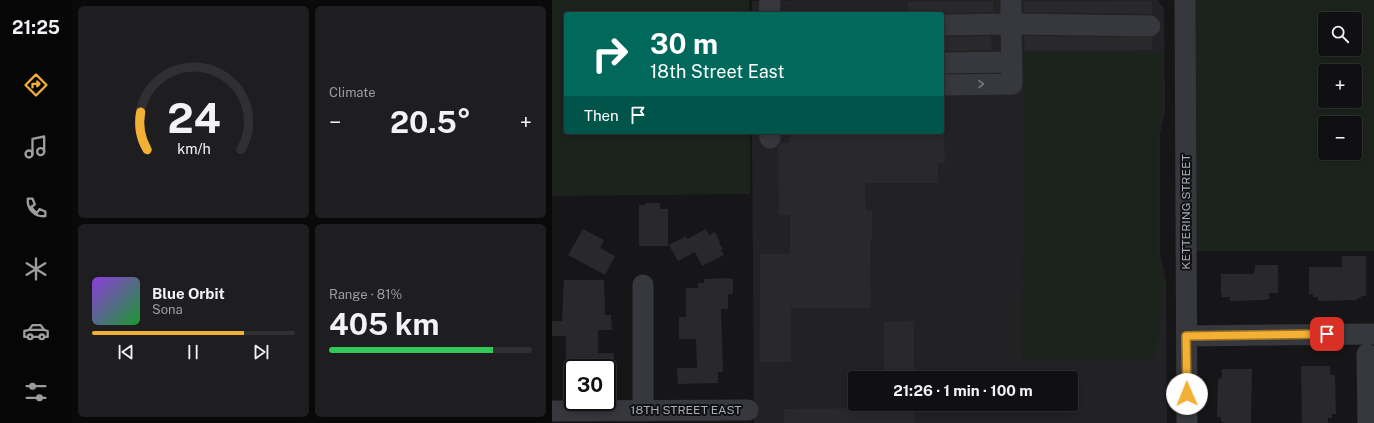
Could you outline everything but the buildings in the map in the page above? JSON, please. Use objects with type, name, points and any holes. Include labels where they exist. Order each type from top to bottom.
[{"type":"street","points":[[769,12],[770,0]]},
{"type":"street","points":[[944,85],[1012,84],[1011,0]]},
{"type":"street","name":"KETTERING STREET","points":[[1185,0],[1187,423]]},
{"type":"street","points":[[944,25],[1011,24],[1150,26]]},
{"type":"street","points":[[944,63],[1011,62]]},
{"type":"street","points":[[643,285],[643,410]]},
{"type":"street","points":[[1186,336],[1374,334]]},
{"type":"street","points":[[1367,354],[1368,423]]},
{"type":"street","name":"18TH STREET EAST","points":[[552,411],[748,410]]},
{"type":"shaded area","points":[[552,0],[749,0],[749,12],[564,12],[564,134],[750,134],[750,194],[552,196]]},
{"type":"shaded area","points":[[1157,0],[1164,8],[1165,110],[1160,134],[1160,255],[1166,281],[1167,423],[754,423],[752,134],[944,134],[944,12],[752,12],[752,1]]},
{"type":"shaded area","points":[[1195,0],[1374,0],[1374,251],[1195,251]]},
{"type":"shaded area","points":[[1163,51],[1163,110],[1158,133],[1158,254],[1165,281],[1155,356],[1151,360],[1022,360],[1024,53]]},
{"type":"route","points":[[1187,394],[1186,336],[1327,334]]}]
